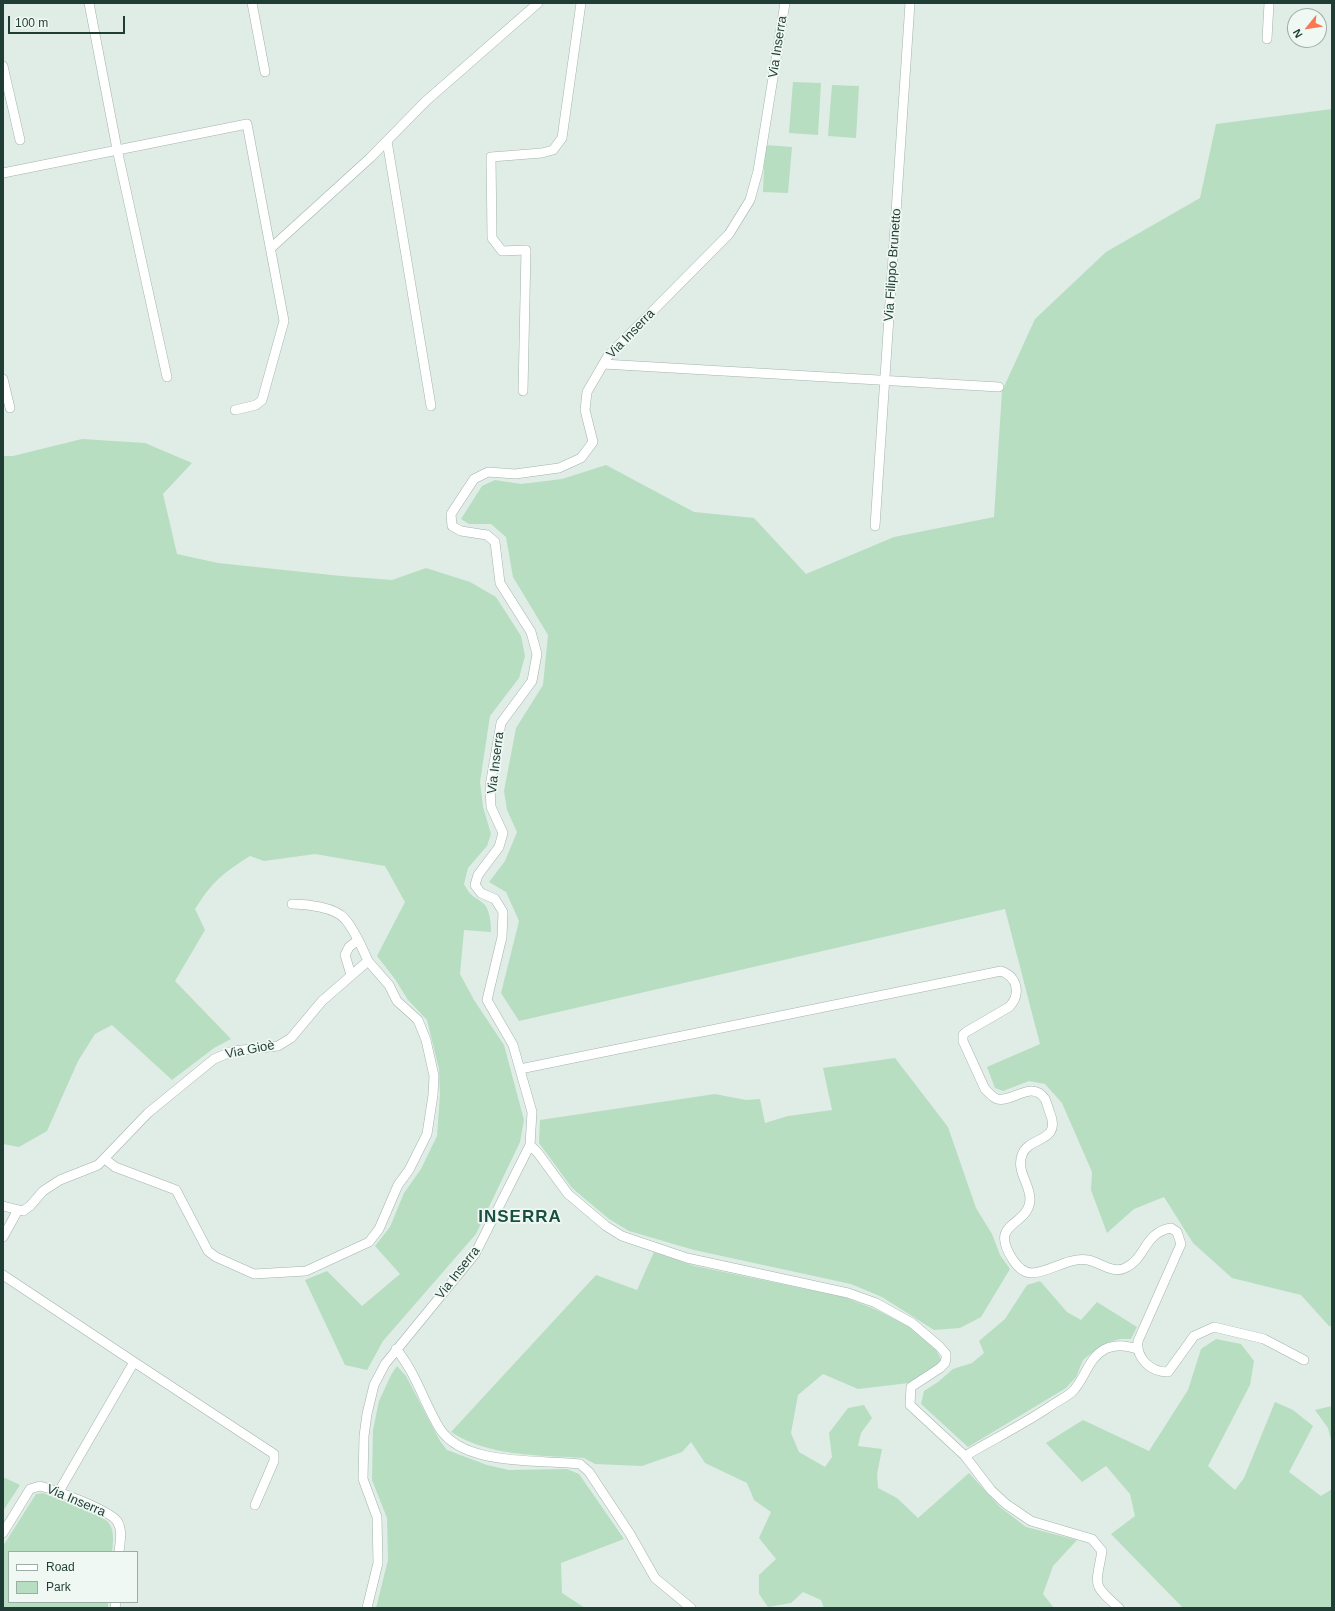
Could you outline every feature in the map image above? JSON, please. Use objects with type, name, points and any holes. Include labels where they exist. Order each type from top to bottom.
[{"type":"street","points":[[89,3],[117,149],[167,377]]},
{"type":"street","points":[[252,3],[266,72]]},
{"type":"street","points":[[272,248],[387,140],[426,101],[538,3]]},
{"type":"street","points":[[523,391],[526,250],[502,251],[492,238],[491,157],[542,153],[553,150],[562,138],[581,3]]},
{"type":"street","name":"Via Inserra","points":[[367,1608],[378,1564],[377,1517],[363,1479],[364,1436],[367,1414],[374,1384],[384,1364],[449,1288],[475,1254],[530,1145],[532,1112],[513,1045],[487,1000],[502,937],[503,912],[495,899],[482,893],[475,885],[478,875],[499,847],[502,833],[491,807],[490,786],[501,723],[532,681],[537,654],[531,632],[500,583],[499,562],[494,542],[487,534],[461,531],[452,526],[451,514],[474,479],[488,472],[515,474],[559,468],[581,458],[593,442],[585,410],[587,392],[608,356],[729,234],[750,200],[758,171],[786,3]]},
{"type":"street","name":"Via Filippo Brunetto","points":[[875,526],[910,3]]},
{"type":"street","points":[[1267,39],[1268,3]]},
{"type":"street","points":[[3,66],[20,140]]},
{"type":"street","points":[[3,173],[247,124],[272,248],[284,321],[262,400],[256,405],[235,410]]},
{"type":"street","points":[[387,140],[431,406]]},
{"type":"street","points":[[603,364],[999,387]]},
{"type":"street","points":[[3,379],[10,408]]},
{"type":"street","points":[[105,1159],[115,1167],[176,1190],[208,1251],[216,1257],[254,1274],[306,1271],[369,1242],[379,1229],[398,1185],[409,1170],[427,1134],[434,1095],[434,1076],[426,1040],[418,1020],[397,1000],[389,985],[368,961],[345,918],[331,910],[316,906],[292,904]]},
{"type":"street","points":[[351,975],[345,955],[349,947],[358,940]]},
{"type":"street","name":"Via Gioè","points":[[18,1210],[23,1211],[30,1206],[43,1191],[60,1180],[98,1165],[148,1113],[205,1066],[223,1054],[233,1050],[278,1046],[291,1038],[322,1001],[368,961]]},
{"type":"street","points":[[520,1069],[994,973],[1001,972],[1008,974],[1014,979],[1017,987],[1017,996],[1014,1002],[1010,1007],[966,1032],[963,1035],[963,1041],[985,1090],[991,1096],[998,1099],[1023,1092],[1037,1092],[1044,1098],[1052,1118],[1052,1128],[1048,1135],[1025,1149],[1022,1154],[1021,1168],[1030,1197],[1029,1206],[1025,1214],[1009,1227],[1005,1234],[1004,1242],[1007,1251],[1015,1263],[1023,1270],[1030,1273],[1038,1272],[1077,1259],[1089,1260],[1114,1269],[1124,1269],[1134,1262],[1156,1232],[1171,1228],[1177,1232],[1181,1244],[1138,1341],[1137,1349],[1141,1358],[1146,1364],[1161,1372],[1168,1372],[1194,1336],[1214,1327],[1264,1339],[1304,1360]]},
{"type":"street","points":[[530,1145],[538,1153],[568,1194],[606,1226],[622,1236],[687,1258],[848,1293],[876,1303],[912,1323],[939,1346],[946,1354],[946,1358],[945,1363],[940,1368],[911,1387],[910,1405],[965,1456],[991,1490],[1006,1504],[1031,1521],[1092,1539],[1102,1551],[1097,1583],[1099,1590],[1119,1608]]},
{"type":"street","points":[[3,1206],[18,1210],[3,1238]]},
{"type":"street","points":[[3,1275],[274,1454],[274,1461],[255,1505]]},
{"type":"street","points":[[965,1456],[1028,1421],[1071,1393],[1081,1381],[1092,1359],[1105,1350],[1115,1346],[1126,1345],[1137,1349]]},
{"type":"street","points":[[396,1349],[411,1370],[440,1428],[448,1440],[475,1452],[498,1458],[580,1464],[590,1472],[630,1534],[655,1578],[691,1608]]},
{"type":"street","points":[[58,1493],[134,1362]]},
{"type":"street","name":"Via Inserra","points":[[3,1533],[30,1489],[40,1486],[106,1512],[117,1521],[121,1531],[119,1551]]},
{"type":"green space","points":[[793,82],[821,83],[818,135],[789,133]]},
{"type":"green space","points":[[832,85],[859,86],[856,138],[828,136]]},
{"type":"green space","points":[[1332,109],[1332,1326],[1329,1326],[1301,1295],[1232,1278],[1193,1243],[1164,1197],[1134,1209],[1107,1233],[1091,1190],[1092,1172],[1062,1103],[1045,1084],[1029,1081],[1003,1091],[995,1088],[987,1067],[1040,1044],[1005,909],[519,1021],[501,993],[519,921],[506,892],[489,882],[505,861],[517,832],[507,810],[504,791],[516,728],[543,685],[548,635],[513,577],[506,537],[491,524],[469,524],[461,519],[482,486],[495,480],[521,484],[562,479],[606,465],[694,512],[754,518],[806,574],[894,537],[994,517],[1002,391],[1035,319],[1106,252],[1200,198],[1216,124]]},
{"type":"green space","points":[[765,145],[792,147],[788,193],[763,192]]},
{"type":"green space","points":[[82,439],[145,443],[192,463],[163,494],[177,554],[218,563],[392,580],[426,568],[470,582],[496,597],[521,636],[525,656],[519,678],[490,716],[480,782],[483,807],[491,834],[487,846],[468,868],[464,884],[471,895],[481,901],[488,910],[491,932],[464,930],[460,974],[474,1000],[504,1045],[524,1120],[520,1142],[476,1234],[383,1341],[367,1370],[345,1365],[305,1280],[327,1271],[362,1306],[400,1274],[375,1246],[390,1227],[404,1193],[421,1169],[437,1136],[440,1094],[439,1069],[427,1020],[408,1000],[395,979],[377,956],[405,902],[385,866],[315,854],[264,861],[250,856],[232,868],[213,885],[195,909],[205,930],[175,981],[231,1039],[214,1048],[172,1080],[112,1025],[95,1034],[78,1061],[47,1131],[19,1147],[3,1144],[3,456],[13,456]]},
{"type":"green space","points":[[895,1058],[948,1127],[976,1208],[992,1234],[1000,1255],[1010,1269],[981,1317],[960,1328],[934,1330],[882,1297],[851,1284],[694,1250],[629,1231],[609,1219],[572,1188],[539,1143],[540,1120],[715,1094],[746,1100],[760,1099],[765,1123],[788,1116],[832,1110],[823,1068]]},
{"type":"green space","points":[[654,1252],[695,1266],[844,1297],[877,1310],[912,1328],[936,1350],[941,1359],[939,1364],[909,1383],[858,1389],[823,1374],[798,1395],[791,1433],[799,1452],[825,1467],[832,1457],[829,1433],[848,1408],[864,1405],[872,1418],[861,1433],[858,1446],[882,1449],[877,1474],[878,1488],[897,1498],[918,1518],[969,1473],[1000,1507],[1026,1527],[1077,1540],[1053,1566],[1043,1594],[1054,1608],[824,1608],[821,1600],[803,1592],[791,1603],[768,1607],[759,1594],[759,1575],[776,1559],[759,1538],[771,1512],[754,1500],[747,1483],[705,1463],[691,1442],[682,1452],[642,1466],[595,1464],[584,1458],[532,1455],[498,1450],[466,1440],[451,1432],[596,1275],[637,1290]]},
{"type":"green space","points":[[1040,1281],[1067,1312],[1081,1320],[1097,1302],[1137,1327],[1131,1339],[1120,1339],[1109,1342],[1083,1360],[1076,1377],[1066,1388],[968,1447],[921,1404],[924,1391],[938,1382],[953,1369],[972,1363],[984,1353],[979,1341],[1005,1319],[1027,1285]]},
{"type":"green space","points":[[1216,1339],[1241,1344],[1254,1361],[1250,1385],[1208,1466],[1235,1490],[1244,1478],[1275,1402],[1293,1410],[1313,1426],[1289,1472],[1321,1496],[1332,1489],[1332,1608],[1183,1608],[1111,1534],[1135,1516],[1130,1494],[1106,1466],[1082,1482],[1046,1443],[1083,1420],[1149,1451],[1188,1390],[1201,1349]]},
{"type":"green space","points":[[397,1366],[406,1376],[440,1441],[447,1450],[487,1465],[509,1470],[567,1469],[579,1474],[624,1539],[561,1563],[562,1593],[585,1608],[376,1608],[388,1560],[387,1518],[372,1480],[373,1430],[379,1401],[391,1375]]},
{"type":"green space","points":[[1332,1406],[1332,1444],[1328,1428],[1315,1410]]},
{"type":"green space","points":[[3,1477],[20,1485],[3,1511]]},
{"type":"green space","points":[[43,1493],[88,1510],[103,1518],[108,1522],[112,1529],[112,1551],[8,1551],[8,1603],[108,1603],[108,1608],[3,1608],[3,1546],[36,1494]]},
{"type":"district","name":"INSERRA","points":[[520,1217]]}]
